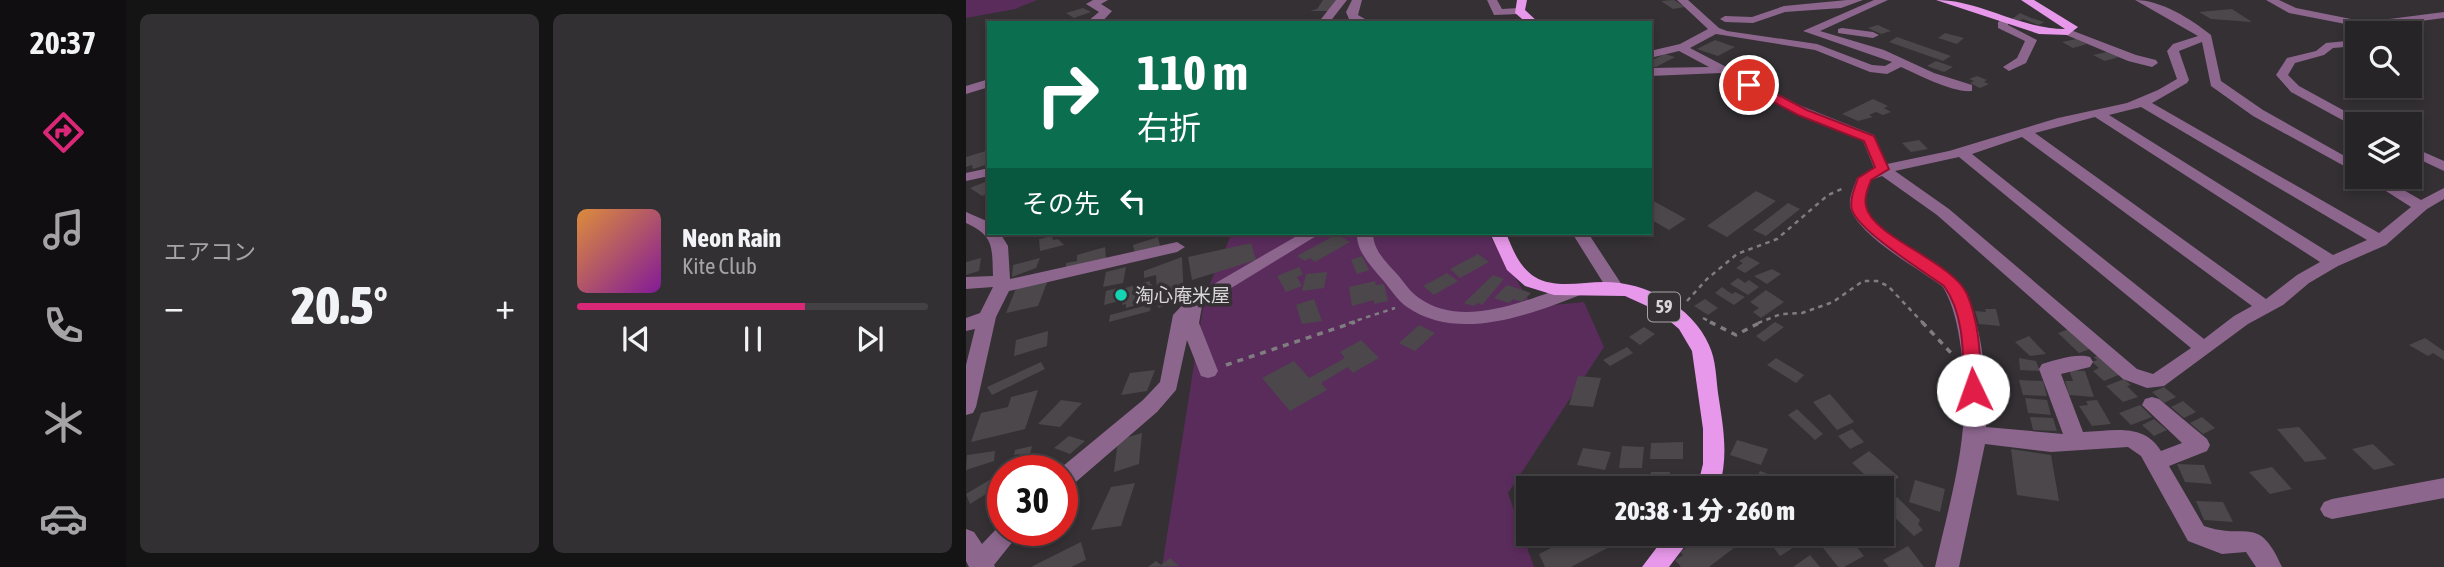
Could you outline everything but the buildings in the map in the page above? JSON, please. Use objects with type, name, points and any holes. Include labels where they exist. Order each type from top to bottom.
[{"type":"main road","points":[[1941,0],[2004,22],[2043,32],[2068,32],[2072,27],[2026,0]]},
{"type":"main road","points":[[1520,6],[1532,21]]},
{"type":"main road","name":"59","points":[[1499,235],[1509,259],[1519,274],[1530,282],[1577,290],[1615,288],[1679,310],[1700,348],[1717,451],[1713,476]]},
{"type":"main road","points":[[1654,567],[1672,546]]},
{"type":"street","points":[[1093,21],[1107,11],[1091,4],[1103,0]]},
{"type":"street","points":[[1325,21],[1342,0]]},
{"type":"street","points":[[1362,21],[1353,17],[1351,12],[1356,0],[1365,0]]},
{"type":"street","points":[[1492,0],[1503,18],[1520,6]]},
{"type":"street","points":[[1682,0],[1716,30],[1817,47],[1870,68],[1887,70],[1901,62]]},
{"type":"street","points":[[1725,19],[1754,20],[1784,9],[1841,5],[1858,0]]},
{"type":"street","points":[[1883,0],[1809,31],[1854,43],[1930,76],[1968,88]]},
{"type":"street","points":[[2140,0],[2194,27],[2207,37],[2215,82],[2258,113],[2345,162]]},
{"type":"street","points":[[2271,0],[2293,10],[2347,21]]},
{"type":"street","points":[[2397,21],[2444,15]]},
{"type":"street","points":[[2004,22],[2002,26],[2031,40],[2022,60],[2009,67]]},
{"type":"street","points":[[1818,27],[1873,35]]},
{"type":"street","points":[[1652,54],[1681,47],[1716,30]]},
{"type":"street","points":[[2068,32],[2152,64]]},
{"type":"street","points":[[1947,567],[1975,434],[1971,339],[1959,294],[1950,283],[1875,229],[1859,210],[1864,178],[1882,169],[1961,152],[1993,140],[2097,113],[2145,104],[2183,80],[2173,51],[2177,46],[2207,37]]},
{"type":"street","points":[[2345,44],[2330,45],[2320,53],[2291,61],[2282,75],[2295,89],[2345,117]]},
{"type":"street","points":[[1681,47],[1693,57],[1725,70],[1802,113],[1869,138],[1882,169],[1942,212],[2130,374],[2147,381],[2157,381],[2302,279],[2332,262],[2381,241],[2421,206],[2444,193]]},
{"type":"street","points":[[1652,72],[1725,70]]},
{"type":"street","points":[[966,90],[987,84]]},
{"type":"street","points":[[2145,104],[2381,241]]},
{"type":"street","points":[[2097,113],[2332,262]]},
{"type":"street","points":[[2025,133],[2265,307]]},
{"type":"street","points":[[1961,152],[2204,349]]},
{"type":"street","points":[[2422,155],[2444,167]]},
{"type":"street","points":[[966,177],[987,172]]},
{"type":"street","points":[[2392,189],[2421,206]]},
{"type":"street","points":[[966,217],[987,227]]},
{"type":"street","points":[[966,407],[987,317],[1002,284],[1000,246],[993,235]]},
{"type":"street","points":[[1078,467],[1150,406],[1169,386],[1182,315],[1194,303],[1310,235]]},
{"type":"street","points":[[1365,235],[1367,246],[1381,267],[1412,302],[1435,314],[1460,318],[1526,309],[1577,290]]},
{"type":"street","points":[[1581,235],[1615,288]]},
{"type":"street","points":[[966,283],[1002,284],[1177,247]]},
{"type":"street","points":[[1194,303],[1189,323],[1208,371]]},
{"type":"street","points":[[966,325],[987,317]]},
{"type":"street","points":[[2077,441],[2049,369],[2082,362]]},
{"type":"street","points":[[2152,405],[2199,445],[2156,462]]},
{"type":"street","points":[[1975,434],[2051,443],[2132,438],[2149,450],[2196,534],[2222,543],[2252,541],[2270,567]]},
{"type":"street","points":[[2332,509],[2444,488]]},
{"type":"street","points":[[966,540],[982,564],[997,546]]},
{"type":"path","points":[[1852,184],[1828,195],[1776,239],[1737,254],[1707,279],[1679,310],[1736,335],[1763,320],[1781,314],[1802,313],[1833,302],[1863,281],[1877,281],[1888,286],[1949,351],[1972,368]]},
{"type":"path","points":[[1208,371],[1412,302]]},
{"type":"shaded area","points":[[966,0],[1037,0],[1015,9],[966,18]]},
{"type":"shaded area","points":[[1231,235],[1489,235],[1533,307],[1584,302],[1604,347],[1519,476],[1516,476],[1508,493],[1516,516],[1516,546],[1527,546],[1534,567],[1162,567],[1205,295]]},
{"type":"place","name":"淘心庵米屋","points":[[1121,295]]},
{"type":"route","points":[[1749,85],[1802,113],[1869,138],[1882,169],[1864,178],[1859,210],[1875,229],[1927,265],[1950,283],[1959,294],[1971,339],[1973,390]]}]
